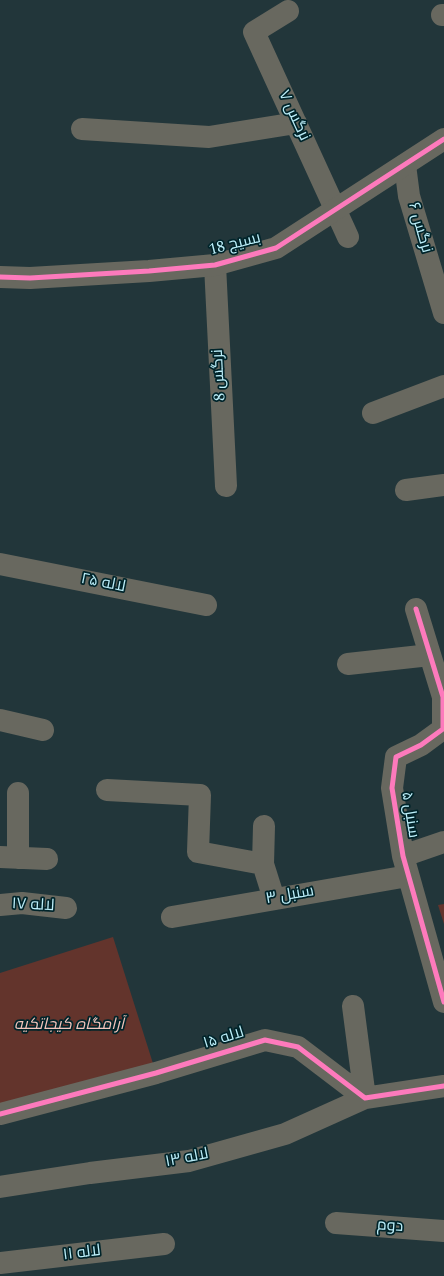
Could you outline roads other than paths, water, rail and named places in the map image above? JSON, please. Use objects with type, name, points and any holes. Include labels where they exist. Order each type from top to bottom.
[{"type":"street","name":"نرگس ۷","points":[[288,11],[254,32],[348,237]]},
{"type":"street","points":[[82,129],[209,137],[296,123]]},
{"type":"street","name":"بسیج 18","points":[[0,278],[37,278],[150,271],[214,265],[276,248],[444,139]]},
{"type":"street","name":"نرگس ۶","points":[[405,165],[409,196],[444,313]]},
{"type":"street","name":"نرگس 8","points":[[214,265],[226,486]]},
{"type":"street","points":[[374,413],[444,386]]},
{"type":"street","points":[[406,490],[444,485]]},
{"type":"street","name":"لاله ۲۵","points":[[0,564],[206,605]]},
{"type":"street","points":[[348,664],[430,656],[416,609]]},
{"type":"street","name":"سنبل ۵","points":[[405,866],[392,788],[396,757],[421,745],[443,729],[443,697],[430,656]]},
{"type":"street","points":[[0,720],[43,730]]},
{"type":"street","points":[[107,790],[200,795],[198,852],[263,864]]},
{"type":"street","points":[[18,793],[9,857],[47,859]]},
{"type":"street","points":[[264,826],[263,864],[274,899]]},
{"type":"street","name":"سنبل ۳","points":[[172,917],[274,899],[405,866],[444,842]]},
{"type":"street","points":[[405,866],[444,1002]]},
{"type":"street","name":"لاله ۱۷","points":[[0,904],[22,903],[66,908]]},
{"type":"street","points":[[353,1006],[365,1098],[444,1086]]},
{"type":"street","name":"لاله ۱۵","points":[[0,1114],[156,1073],[265,1040],[298,1047],[365,1098]]},
{"type":"street","name":"لاله ۱۳","points":[[0,1187],[189,1161],[285,1134],[365,1098]]},
{"type":"street","name":"دوم","points":[[336,1223],[444,1231]]},
{"type":"street","name":"لاله ۱۱","points":[[0,1263],[164,1244]]},
{"type":"park label","name":"آرامگاه کیجاتکیه","points":[[69,1026]]}]
